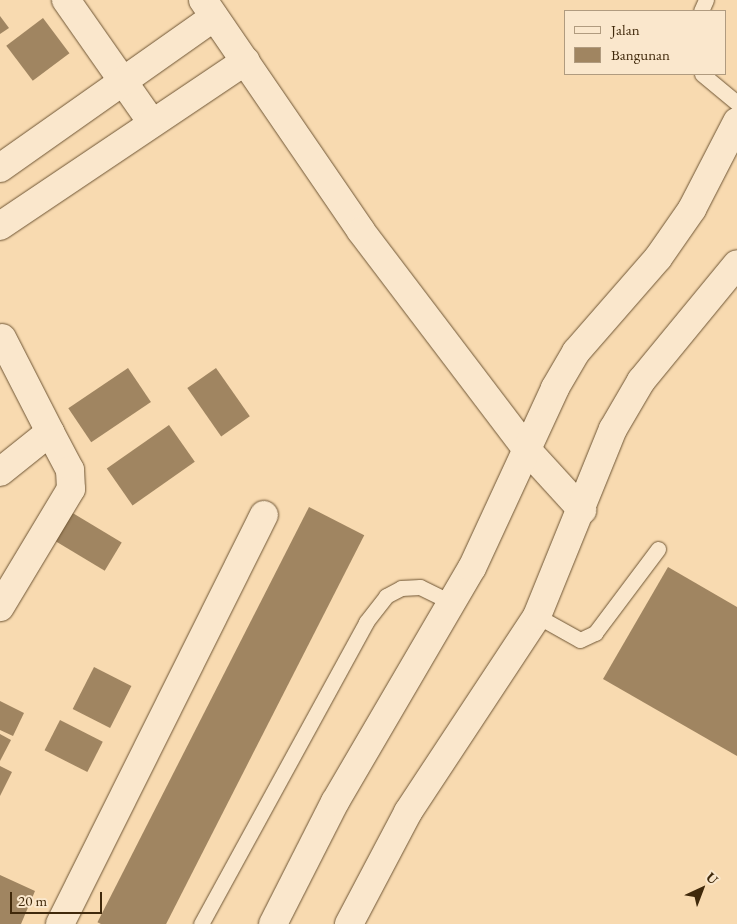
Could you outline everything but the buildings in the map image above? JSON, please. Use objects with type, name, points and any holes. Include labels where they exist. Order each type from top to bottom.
[{"type":"street","points":[[66,0],[152,123]]},
{"type":"street","points":[[0,168],[123,82],[208,8],[361,231],[529,452],[582,510]]},
{"type":"street","points":[[0,226],[246,61]]},
{"type":"street","points":[[273,924],[335,802],[451,602],[529,452],[555,388],[576,352],[658,258],[692,209],[737,122]]},
{"type":"street","points":[[349,924],[408,812],[537,616],[582,510],[613,429],[642,381],[737,264]]},
{"type":"street","points":[[0,607],[71,489],[70,470],[2,338]]},
{"type":"street","points":[[0,472],[50,432]]},
{"type":"street","points":[[60,924],[264,515]]},
{"type":"lane","points":[[703,75],[737,103]]},
{"type":"lane","points":[[537,616],[580,640],[595,633],[658,549]]},
{"type":"lane","points":[[202,924],[325,692],[376,609],[401,588],[420,587],[451,602]]}]
